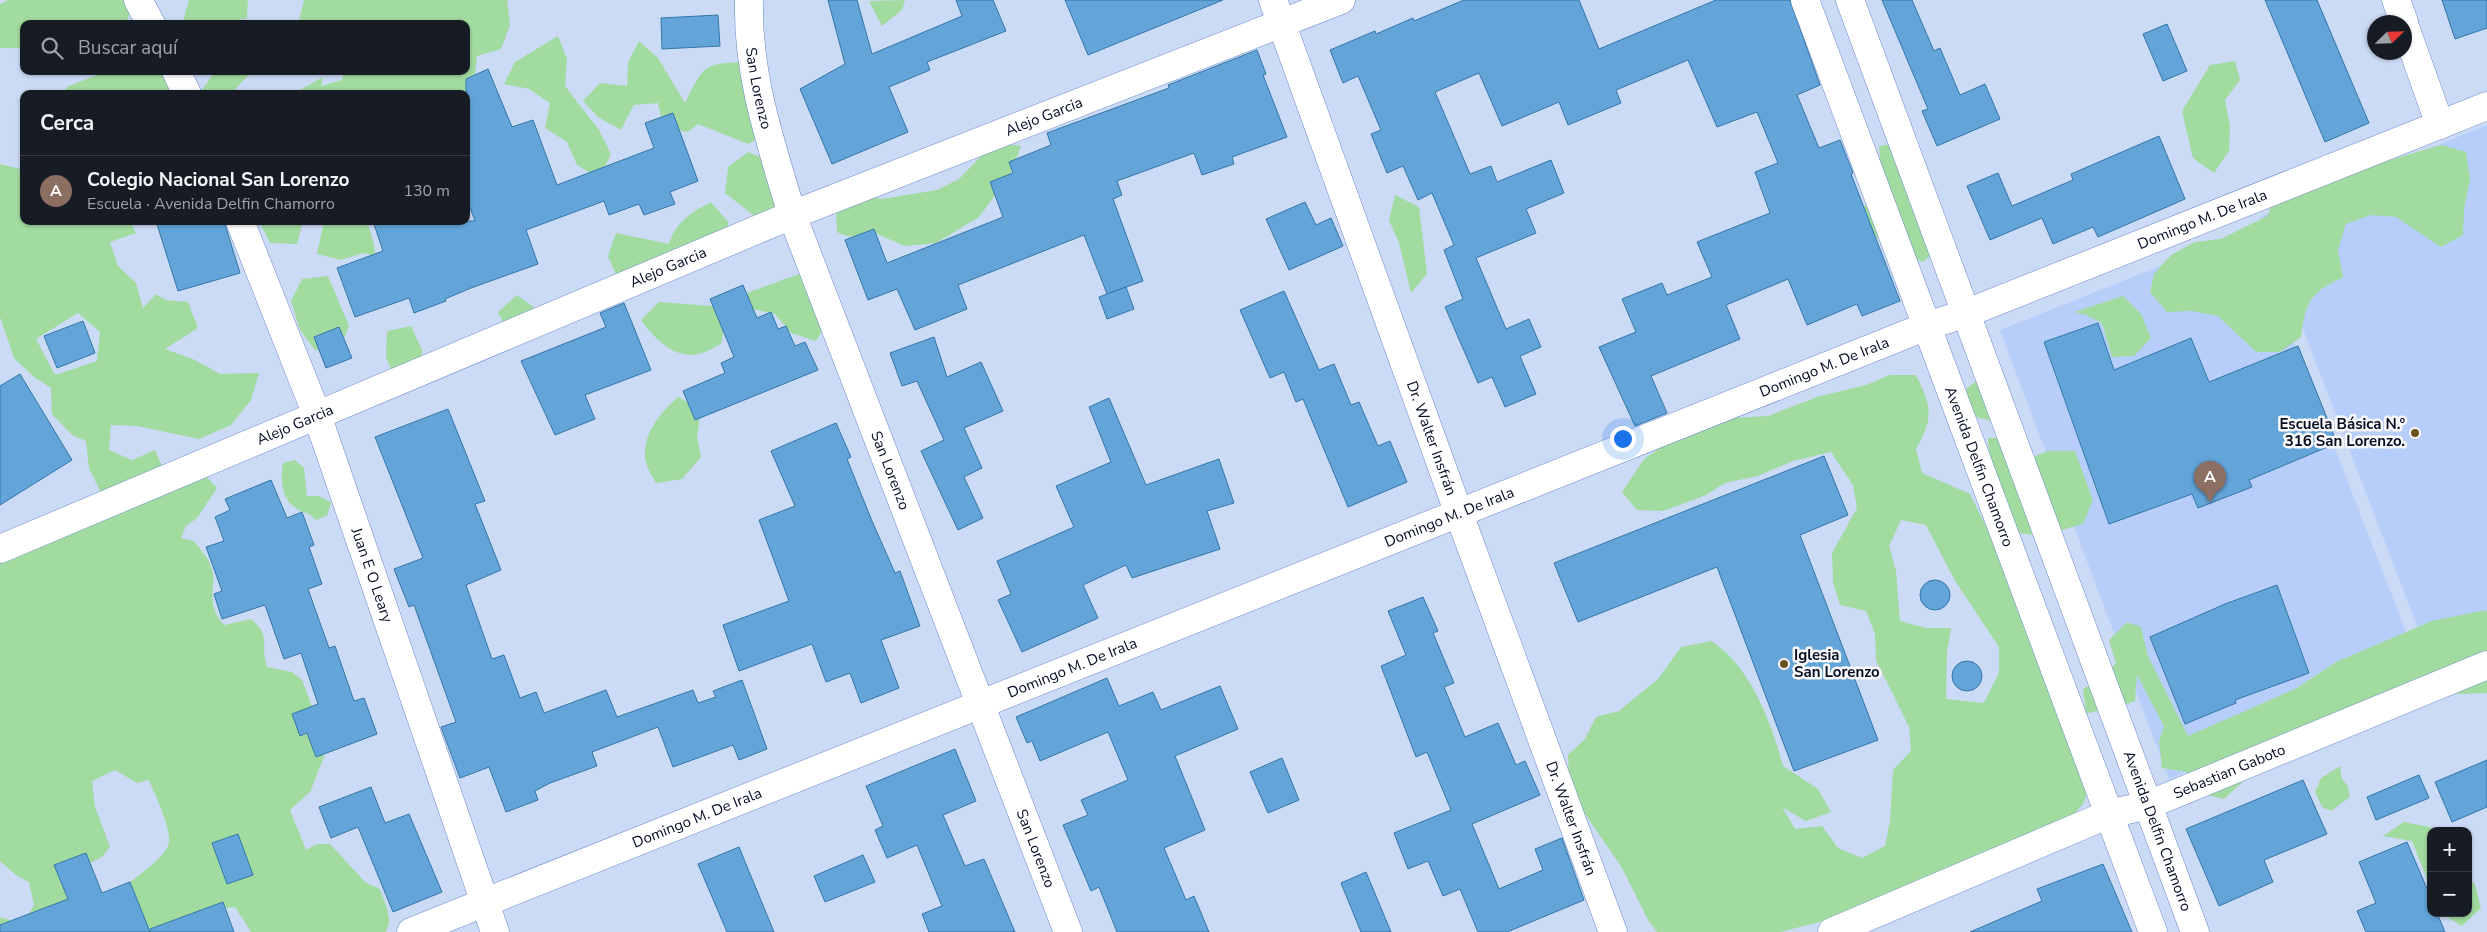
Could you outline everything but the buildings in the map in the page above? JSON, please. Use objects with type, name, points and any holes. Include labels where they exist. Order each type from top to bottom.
[{"type":"street","points":[[138,0],[149,20]]},
{"type":"street","name":"San Lorenzo","points":[[749,0],[748,36],[757,95],[792,216],[1068,932]]},
{"type":"street","name":"Alejo Garcia","points":[[0,550],[1277,12],[1341,0]]},
{"type":"street","name":"Avenida Delfin Chamorro","points":[[1805,0],[2153,932]]},
{"type":"street","name":"Avenida Delfin Chamorro","points":[[1850,0],[2195,932]]},
{"type":"street","points":[[2396,0],[2401,15]]},
{"type":"street","name":"Dr. Walter Insfrán","points":[[1277,12],[1458,514],[1613,932]]},
{"type":"street","points":[[2412,46],[2440,125]]},
{"type":"street","points":[[178,75],[185,90]]},
{"type":"street","name":"Domingo M. De Irala","points":[[411,932],[981,706],[1927,326],[1967,314],[2487,106]]},
{"type":"street","name":"Juan E O Leary","points":[[242,225],[317,415],[495,932]]},
{"type":"street","name":"Sebastian Gaboto","points":[[1832,932],[2109,814],[2148,805],[2487,665]]},
{"type":"shaded area","name":"Escuela Básica N.º 316 San Lorenzo.","points":[[2487,125],[2487,648],[2434,670],[2260,217]]},
{"type":"shaded area","points":[[2250,230],[2422,673],[2169,779],[2000,330]]},
{"type":"green space","points":[[8,0],[134,0],[127,20],[20,20],[20,48],[0,48],[0,4]]},
{"type":"green space","points":[[189,0],[248,0],[247,18],[238,20],[183,20]]},
{"type":"green space","points":[[304,0],[507,0],[510,25],[501,49],[477,56],[474,83],[469,90],[300,90],[323,77],[321,86],[342,80],[343,75],[470,75],[470,20],[299,20]]},
{"type":"green space","points":[[905,0],[902,10],[882,26],[869,1]]},
{"type":"green space","points":[[558,36],[567,59],[565,86],[599,130],[611,154],[599,178],[577,165],[567,142],[545,128],[550,103],[529,89],[504,84],[515,62]]},
{"type":"green space","points":[[639,41],[658,58],[685,103],[695,82],[705,70],[719,64],[742,62],[770,131],[748,144],[698,124],[688,132],[663,127],[658,103],[634,105],[621,130],[598,117],[583,101],[600,83],[627,86],[628,63]]},
{"type":"green space","points":[[2235,61],[2240,80],[2225,100],[2230,126],[2229,151],[2214,173],[2193,158],[2182,111],[2210,65]]},
{"type":"green space","points":[[97,75],[171,75],[173,90],[64,90],[69,86]]},
{"type":"green space","points":[[212,75],[248,75],[235,90],[202,90]]},
{"type":"green space","points":[[995,142],[1021,146],[1010,175],[979,217],[936,243],[905,246],[870,231],[854,237],[837,232],[836,212],[852,192],[882,199],[937,190],[959,179]]},
{"type":"green space","points":[[1904,142],[1943,244],[1923,262],[1878,239],[1861,220],[1862,207],[1884,196],[1879,146]]},
{"type":"green space","points":[[2441,145],[2466,152],[2470,180],[2464,208],[2463,235],[2441,247],[2396,217],[2371,215],[2346,224],[2338,250],[2343,277],[2323,288],[2317,294],[2308,306],[2301,337],[2280,352],[2256,352],[2218,316],[2192,311],[2167,312],[2150,292],[2154,274],[2171,255],[2195,242],[2221,239],[2267,216],[2277,193]]},
{"type":"green space","points":[[748,152],[772,162],[781,214],[764,236],[752,214],[725,193],[728,167]]},
{"type":"green space","points":[[0,164],[20,169],[20,225],[132,225],[136,233],[110,242],[118,266],[136,283],[143,308],[156,294],[166,300],[188,302],[198,328],[165,349],[195,360],[220,374],[259,373],[251,400],[231,425],[199,439],[137,426],[111,425],[109,450],[132,460],[155,450],[165,473],[126,500],[100,491],[89,468],[86,441],[72,435],[52,414],[51,388],[34,377],[14,358],[0,317]],"holes":[[[78,313],[100,332],[97,361],[55,375],[36,339]]]},
{"type":"green space","points":[[1395,195],[1419,207],[1427,274],[1411,293],[1399,243],[1389,220]]},
{"type":"green space","points":[[711,202],[728,222],[730,248],[618,279],[608,256],[616,233],[669,244],[672,236],[685,218]]},
{"type":"green space","points":[[261,225],[302,225],[297,244],[270,243]]},
{"type":"green space","points":[[323,225],[368,225],[374,244],[375,256],[363,253],[341,260],[317,254]]},
{"type":"green space","points":[[804,272],[830,319],[816,341],[791,333],[775,314],[748,308],[726,319],[721,344],[702,353],[690,355],[682,354],[666,346],[658,340],[641,320],[659,302],[712,306]]},
{"type":"green space","points":[[328,276],[349,326],[339,350],[315,350],[300,330],[291,301],[302,279]]},
{"type":"green space","points":[[517,295],[559,326],[510,335],[498,312]]},
{"type":"green space","points":[[2123,296],[2141,314],[2151,338],[2134,356],[2112,357],[2102,323],[2086,315],[2074,312]]},
{"type":"green space","points":[[411,326],[422,350],[420,385],[395,380],[386,357],[387,331]]},
{"type":"green space","points":[[1986,374],[1994,422],[1969,415],[1966,389]]},
{"type":"green space","points":[[1890,375],[1916,375],[1925,396],[1929,412],[1926,428],[1916,449],[1922,473],[1970,494],[1993,541],[2093,779],[2083,804],[2047,843],[1824,921],[1780,932],[1657,932],[1648,920],[1622,868],[1579,805],[1569,782],[1568,755],[1585,739],[1596,717],[1619,711],[1659,678],[1681,647],[1711,641],[1725,652],[1748,680],[1766,714],[1783,766],[1818,789],[1831,812],[1806,821],[1782,807],[1795,829],[1822,826],[1838,848],[1862,858],[1885,846],[1890,821],[1893,770],[1911,751],[1909,727],[1876,660],[1875,634],[1866,611],[1840,605],[1833,582],[1832,553],[1857,508],[1853,485],[1831,452],[1793,461],[1758,476],[1725,483],[1704,496],[1663,511],[1637,510],[1622,492],[1644,459],[1664,445],[1715,419],[1768,416],[1817,397],[1866,385]],"holes":[[[1901,520],[1926,525],[1954,579],[1999,647],[1999,673],[1984,703],[1946,699],[1947,653],[1951,628],[1926,628],[1900,621],[1896,571],[1889,546]]]},
{"type":"green space","points":[[678,397],[701,410],[697,436],[701,457],[682,479],[656,483],[647,465],[646,443],[653,425]]},
{"type":"green space","points":[[1988,438],[2014,438],[2021,462],[2048,451],[2075,451],[2093,500],[2083,524],[2039,536],[2014,532],[1991,489]]},
{"type":"green space","points":[[295,460],[304,468],[307,496],[319,496],[331,502],[327,516],[316,520],[309,514],[297,509],[288,500],[282,482],[283,463]]},
{"type":"green space","points":[[199,469],[217,488],[197,518],[186,526],[181,538],[194,541],[209,561],[213,572],[213,601],[217,616],[224,625],[251,619],[258,626],[264,637],[267,667],[292,672],[302,680],[316,717],[324,757],[310,792],[290,810],[306,850],[317,844],[330,844],[366,883],[380,889],[388,911],[388,928],[385,932],[251,932],[235,907],[214,909],[162,932],[132,932],[121,889],[149,868],[162,855],[167,849],[169,837],[168,829],[149,780],[137,783],[115,770],[92,781],[95,807],[110,847],[102,857],[80,868],[71,906],[0,932],[0,917],[15,922],[27,917],[34,905],[29,882],[17,876],[0,861],[0,548]]},
{"type":"green space","points":[[2487,611],[2487,693],[2402,696],[2269,758],[2224,799],[2199,793],[2187,772],[2162,768],[2159,741],[2164,726],[2137,675],[2135,701],[2112,709],[2086,713],[2083,689],[2105,676],[2116,663],[2109,640],[2127,622],[2141,627],[2148,656],[2188,736],[2295,689],[2336,662],[2432,621]]},
{"type":"green space","points":[[2340,766],[2342,779],[2348,787],[2350,797],[2331,811],[2322,807],[2315,792],[2321,778]]},
{"type":"green space","points":[[2404,822],[2430,827],[2427,827],[2427,879],[2412,841],[2383,836]]},
{"type":"green space","points":[[2472,881],[2475,884],[2481,908],[2472,917]]},
{"type":"green space","points":[[2447,917],[2472,917],[2462,926]]},
{"type":"place","name":"Escuela Básica N.º 316 San Lorenzo.","points":[[2415,433]]},
{"type":"place","name":"Colegio Nacional San Lorenzo","points":[[2210,502]]},
{"type":"place","name":"Iglesia San Lorenzo","points":[[1784,664]]}]
